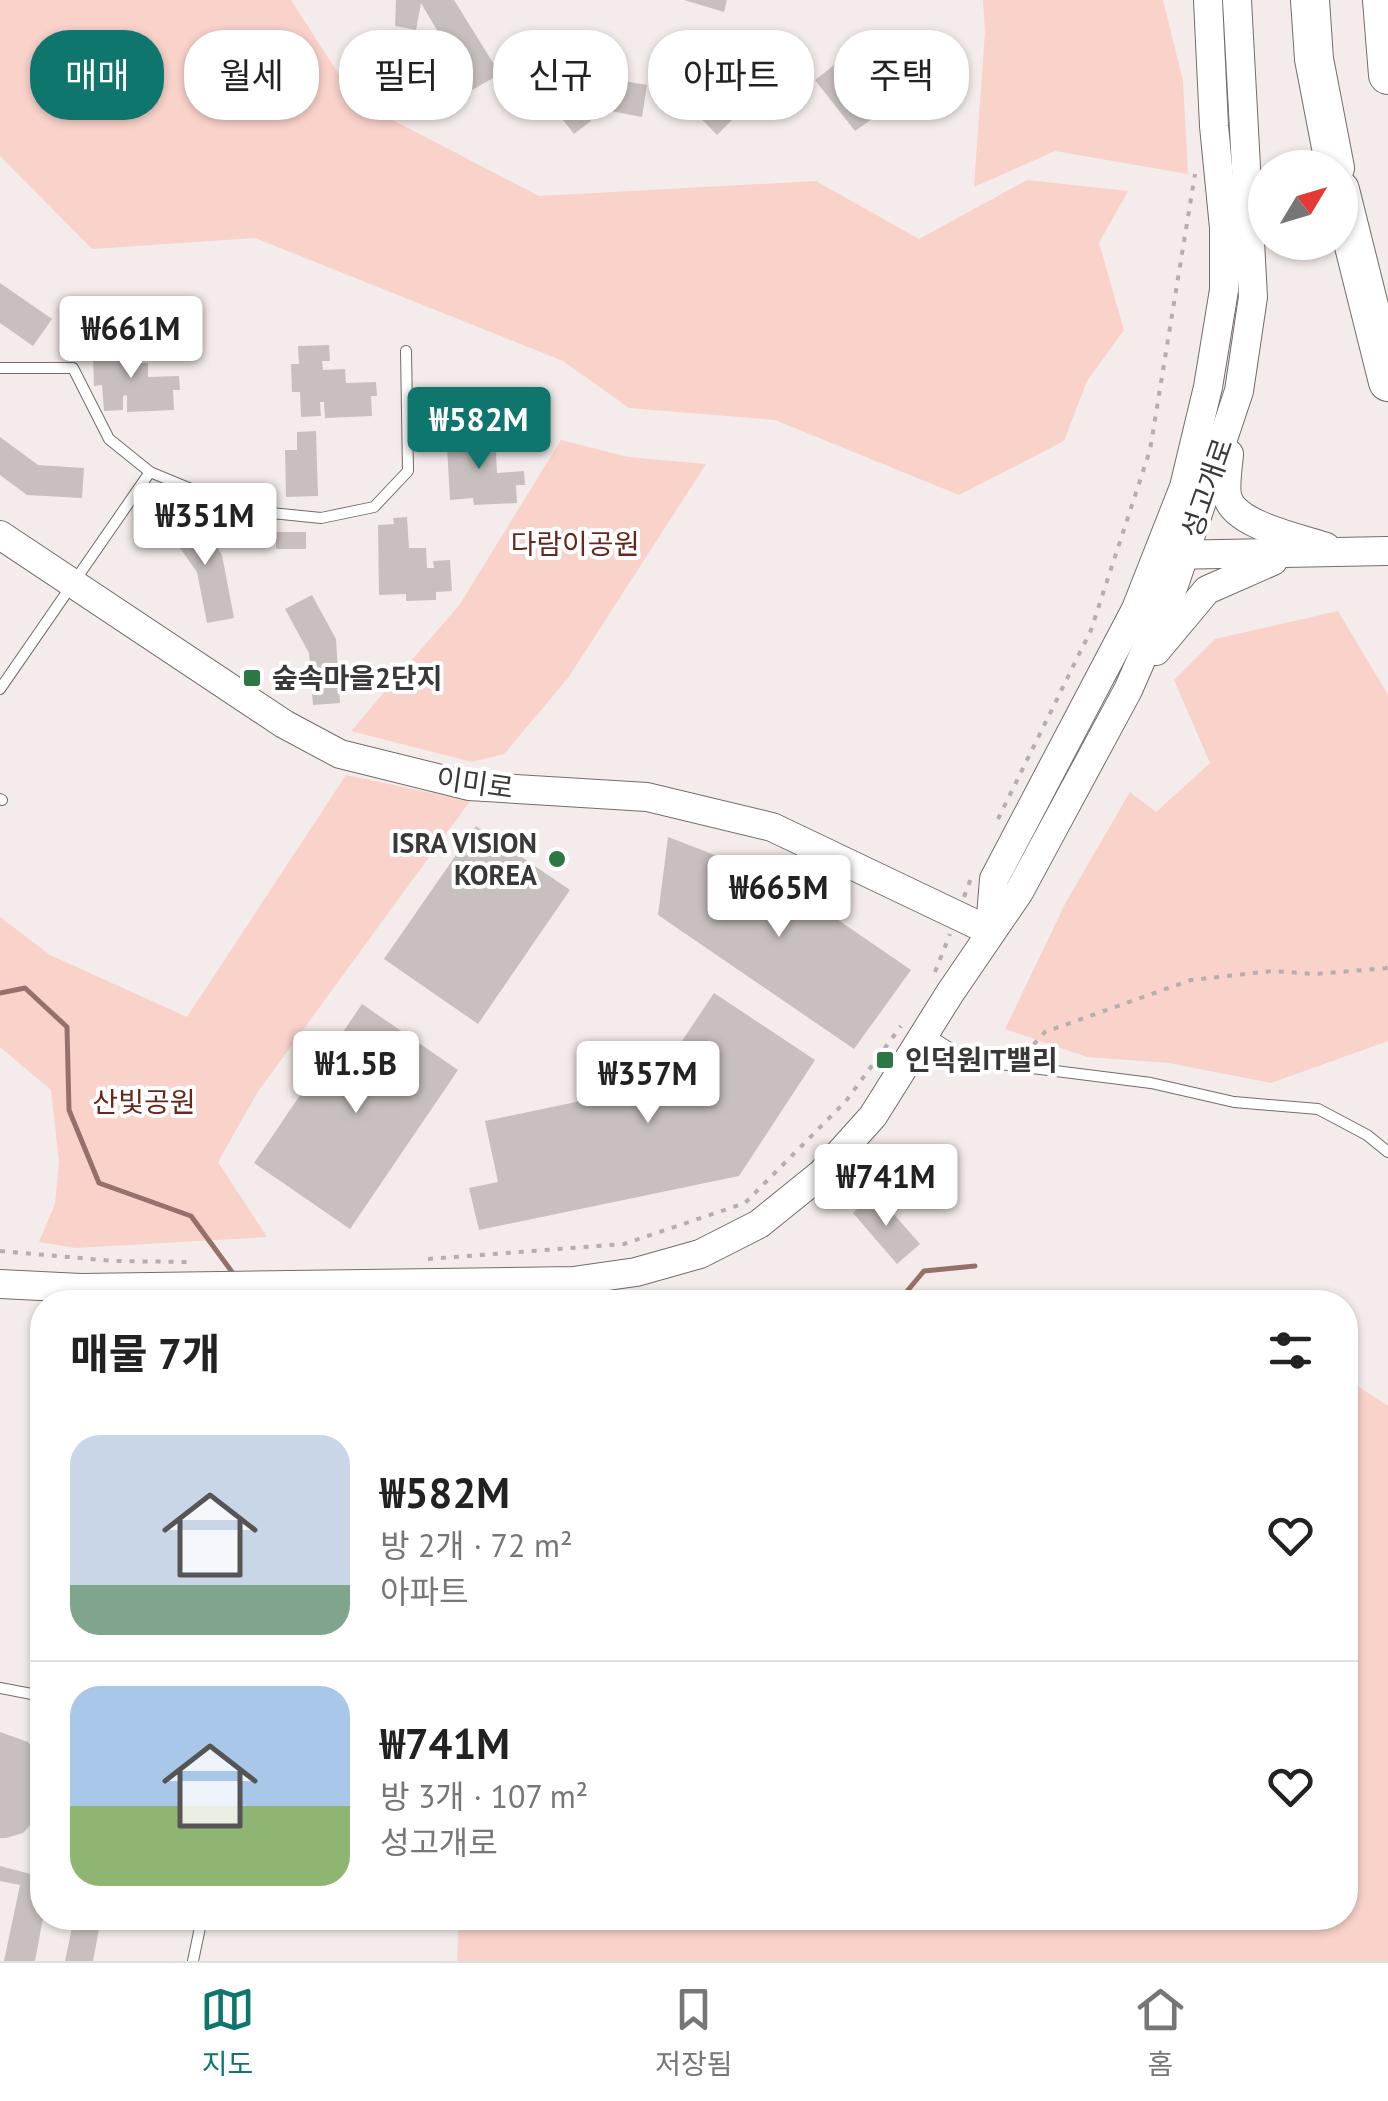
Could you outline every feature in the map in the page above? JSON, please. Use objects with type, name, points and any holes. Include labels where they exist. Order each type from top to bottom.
[{"type":"highway","points":[[1310,0],[1314,59],[1331,150]]},
{"type":"highway","points":[[1382,0],[1388,74]]},
{"type":"highway","points":[[1358,260],[1388,382]]},
{"type":"street","name":"성고개로","points":[[0,1284],[81,1288],[573,1280],[636,1272],[700,1254],[759,1224],[821,1174],[873,1116],[917,1024],[1019,892],[1128,688],[1174,586],[1170,555],[1208,387],[1224,290],[1224,228],[1208,0]]},
{"type":"street","name":"성고개로","points":[[990,931],[994,880],[1136,609],[1170,555],[1230,421],[1239,392],[1253,297],[1237,0]]},
{"type":"street","points":[[1230,421],[1226,492],[1234,510],[1258,524],[1341,552]]},
{"type":"street","name":"이미로","points":[[0,536],[284,724],[340,754],[469,786],[647,798],[772,827],[990,931]]},
{"type":"street","points":[[1170,555],[1388,551]]},
{"type":"street","points":[[1128,688],[1202,594],[1228,578],[1290,554]]},
{"type":"lane","points":[[0,368],[73,368],[110,439],[150,472],[242,510],[320,518],[374,507],[408,471],[406,351]]},
{"type":"lane","points":[[0,689],[150,472]]},
{"type":"lane","points":[[917,1024],[958,1054],[984,1062],[1152,1083],[1234,1102],[1318,1108],[1367,1134],[1388,1152]]},
{"type":"lane","points":[[0,1688],[30,1694]]},
{"type":"lane","points":[[193,1961],[199,1930]]},
{"type":"path","points":[[995,825],[1091,630],[1150,450],[1196,164]]},
{"type":"path","points":[[930,987],[971,878]]},
{"type":"path","points":[[1014,1064],[1045,1032],[1191,980],[1272,971],[1315,974],[1388,968]]},
{"type":"path","points":[[424,1259],[624,1244],[745,1203],[917,1024]]},
{"type":"path","points":[[0,1251],[114,1262],[196,1262]]},
{"type":"green space","points":[[0,0],[291,0],[310,30],[184,30],[184,120],[319,120],[319,44],[339,75],[339,120],[393,120],[539,196],[816,181],[919,239],[1027,180],[1128,191],[1099,243],[1124,330],[1087,381],[1064,441],[959,495],[775,420],[629,408],[563,361],[255,238],[92,249],[0,156]]},
{"type":"green space","points":[[983,0],[1163,0],[1183,81],[1188,174],[1055,151],[974,187],[985,32]]},
{"type":"green space","name":"다람이공원","points":[[561,440],[628,457],[706,464],[568,678],[504,754],[472,762],[351,731],[460,604]]},
{"type":"green space","points":[[1338,611],[1388,695],[1388,1041],[1271,1083],[1169,1063],[1087,1057],[1005,1029],[1066,902],[1130,792],[1156,812],[1210,763],[1174,680],[1215,639]]},
{"type":"green space","name":"산빛공원","points":[[346,775],[470,801],[257,1093],[218,1162],[267,1237],[76,1248],[39,1242],[55,1204],[59,1161],[51,1090],[0,1047],[0,917],[50,955],[187,1017]]},
{"type":"green space","points":[[1358,1386],[1388,1406],[1388,1961],[457,1961],[458,1930],[1358,1930]]},
{"type":"building","points":[[396,0],[454,0],[473,30],[437,30],[421,3],[416,30],[395,26]]},
{"type":"building","points":[[684,0],[727,0],[724,12]]},
{"type":"building","points":[[473,31],[493,63],[493,78],[473,89]]},
{"type":"building","points":[[834,65],[834,104],[815,80]]},
{"type":"building","points":[[628,82],[647,85],[642,117],[628,114]]},
{"type":"building","points":[[563,120],[590,120],[591,121],[574,134]]},
{"type":"building","points":[[702,120],[732,120],[717,135]]},
{"type":"building","points":[[846,120],[871,120],[855,131]]},
{"type":"building","points":[[0,283],[52,319],[33,346],[0,323]]},
{"type":"building","points":[[132,339],[132,355],[125,355],[125,364],[148,363],[148,377],[179,376],[180,390],[173,390],[174,410],[127,412],[127,395],[123,396],[123,410],[104,411],[102,385],[94,386],[93,358],[101,358],[101,340]]},
{"type":"building","points":[[329,345],[330,361],[322,361],[323,370],[345,369],[346,383],[376,382],[377,396],[371,396],[372,416],[325,418],[324,402],[320,402],[321,416],[301,417],[300,392],[292,392],[291,364],[299,364],[298,346]]},
{"type":"building","points":[[484,428],[485,443],[477,444],[478,453],[496,452],[497,473],[524,471],[525,485],[516,485],[517,503],[474,505],[473,498],[450,500],[447,447],[454,447],[453,429]]},
{"type":"building","points":[[316,431],[318,496],[286,497],[285,450],[297,450],[297,432]]},
{"type":"building","points":[[0,437],[38,465],[84,468],[82,498],[27,495],[0,475]]},
{"type":"building","points":[[193,514],[222,555],[234,618],[207,623],[197,572],[168,531]]},
{"type":"building","points":[[407,517],[409,548],[426,548],[427,568],[434,568],[433,561],[450,560],[452,591],[436,592],[436,600],[406,601],[406,594],[379,595],[378,525],[394,524],[393,518]]},
{"type":"building","points":[[276,532],[306,532],[306,549],[276,549]]},
{"type":"building","points":[[312,595],[336,639],[340,703],[313,705],[309,653],[285,609]]},
{"type":"building","points":[[476,826],[570,890],[478,1024],[384,959]]},
{"type":"building","points":[[668,837],[780,880],[911,970],[854,1049],[658,915]]},
{"type":"building","points":[[714,993],[815,1060],[739,1176],[479,1230],[469,1188],[498,1182],[485,1121],[652,1086]]},
{"type":"building","points":[[362,1004],[458,1070],[350,1229],[254,1163]]},
{"type":"building","points":[[875,1193],[920,1244],[897,1264],[853,1213]]},
{"type":"building","points":[[0,1732],[30,1744],[30,1825],[23,1833],[0,1838]]},
{"type":"building","points":[[0,1866],[30,1874],[30,1930],[41,1930],[35,1961],[4,1961],[20,1885],[0,1881]]},
{"type":"building","points":[[71,1930],[99,1930],[93,1961],[65,1961]]},
{"type":"waterway","points":[[0,993],[25,988],[67,1027],[69,1110],[99,1183],[191,1216],[235,1276]]},
{"type":"waterway","points":[[908,1290],[924,1271],[975,1266]]},
{"type":"place","name":"숲속마을2단지","points":[[252,678]]},
{"type":"place","name":"ISRA VISION KOREA","points":[[557,859]]},
{"type":"place","name":"인덕원IT밸리","points":[[885,1060]]}]
